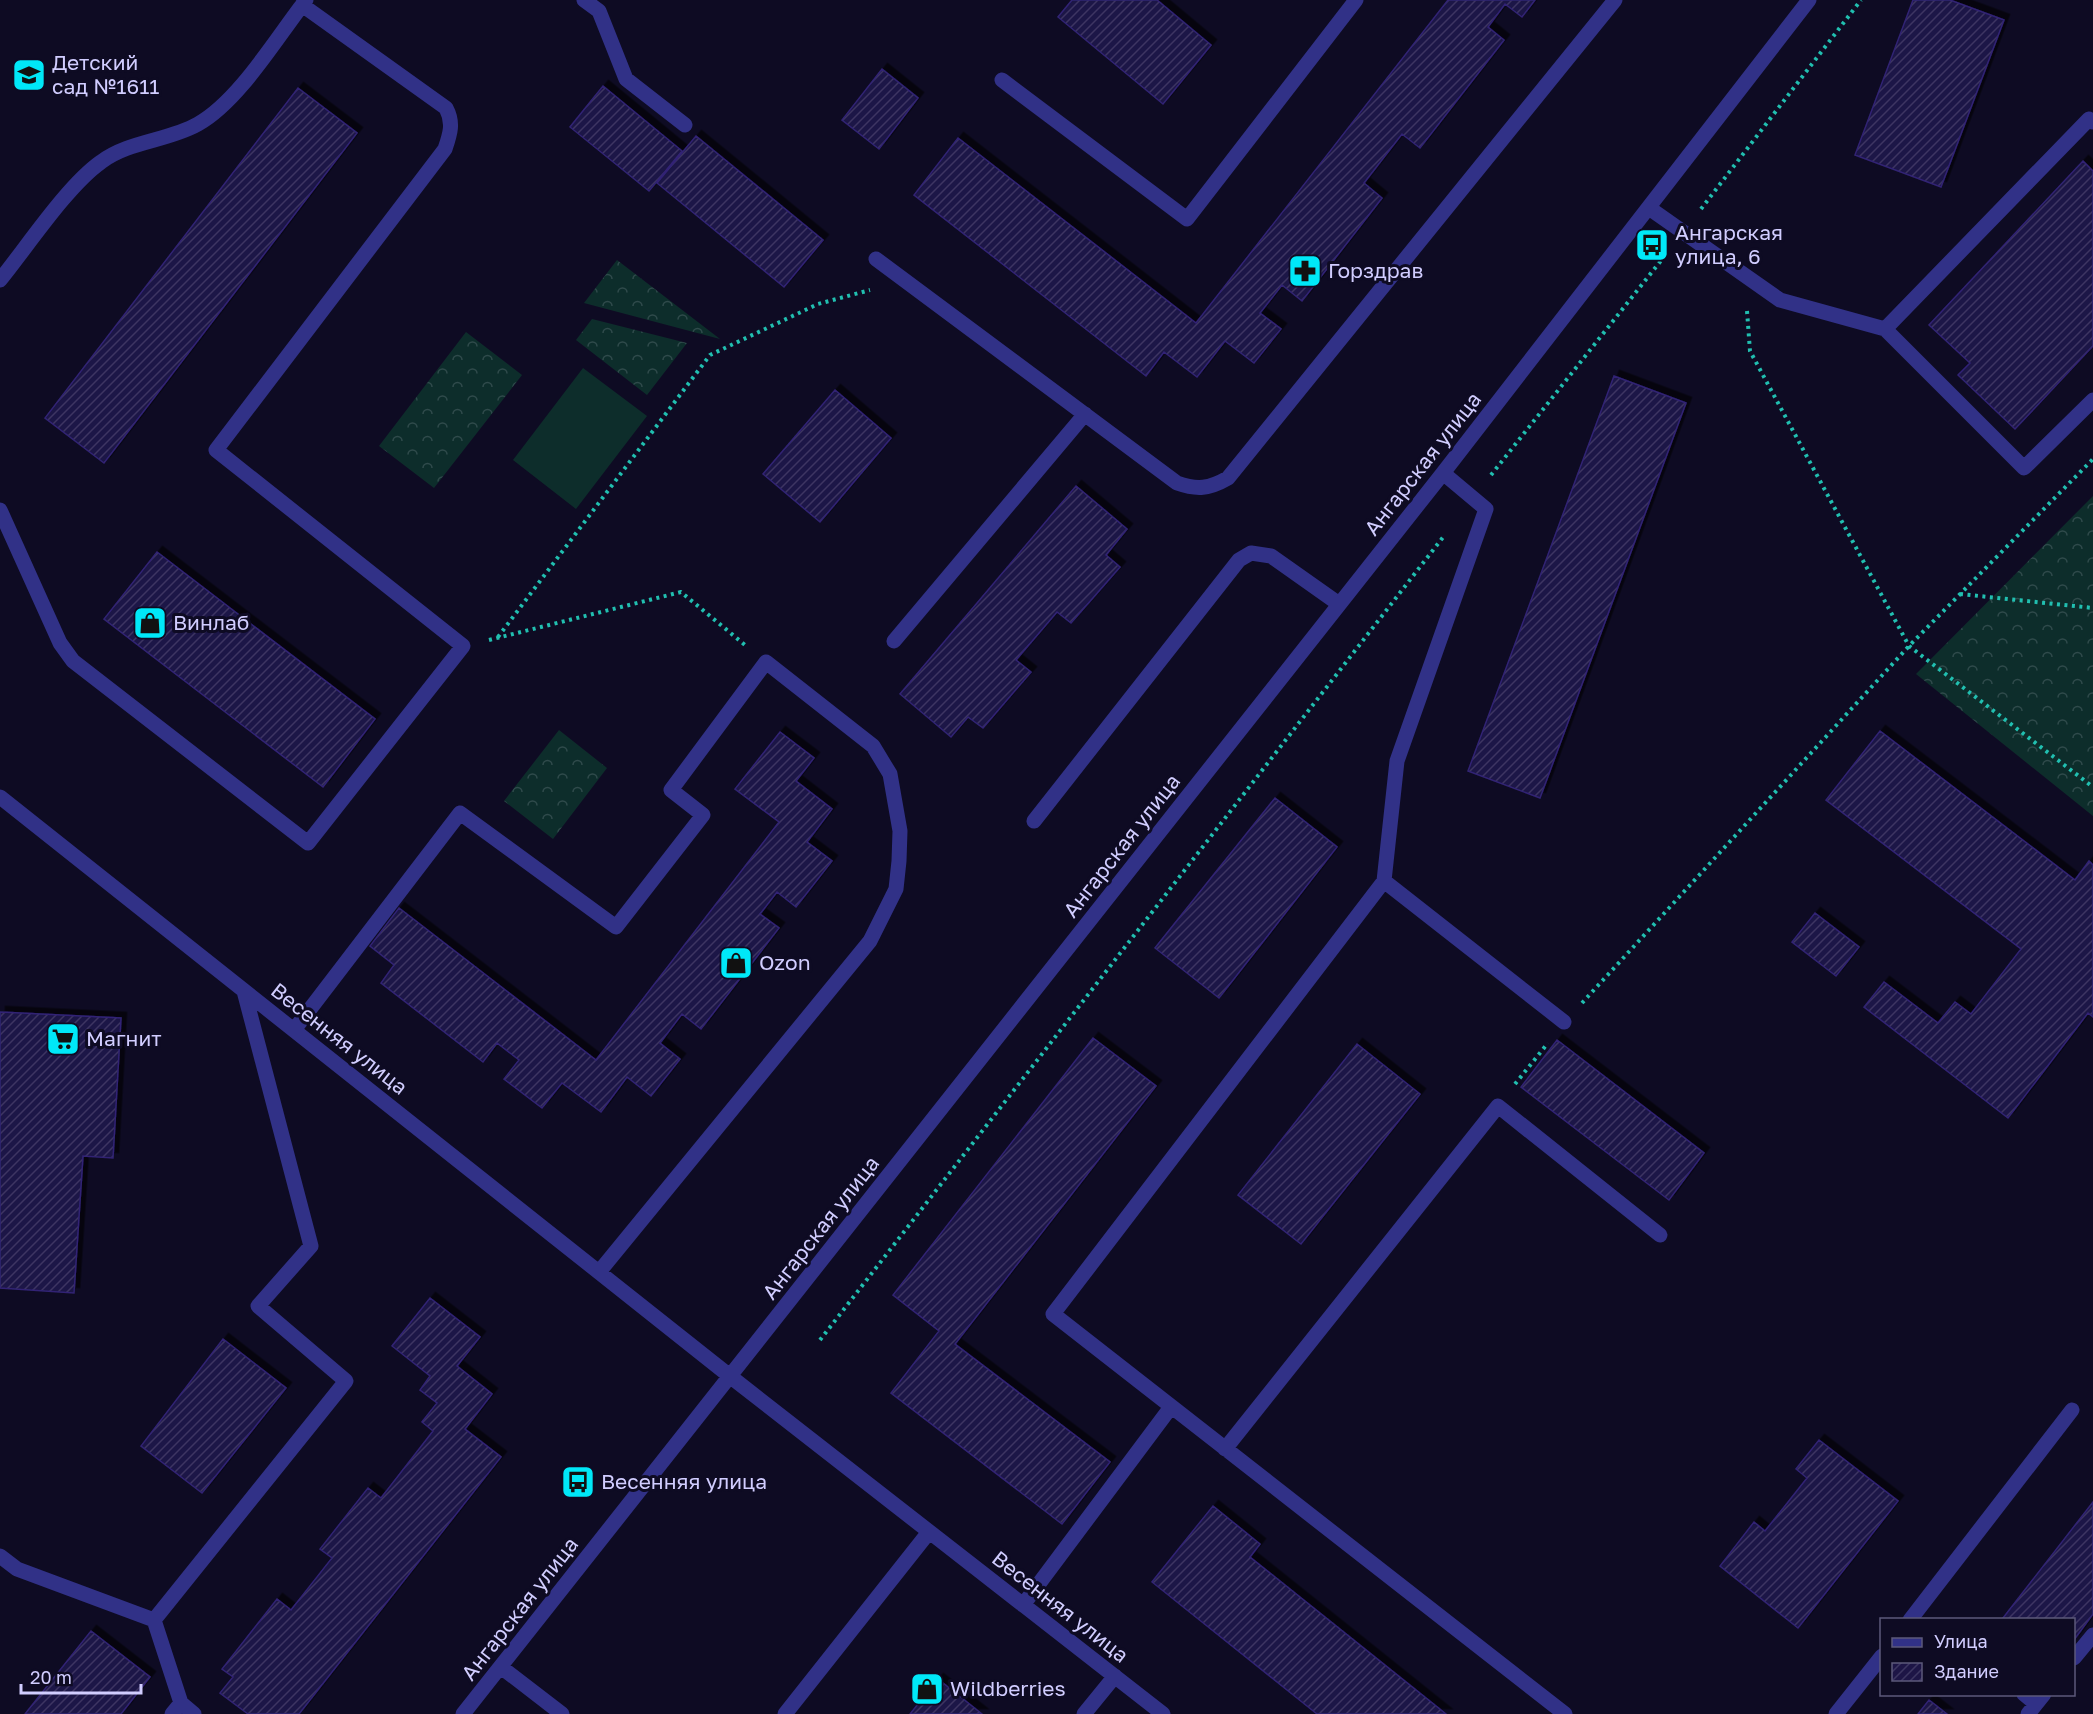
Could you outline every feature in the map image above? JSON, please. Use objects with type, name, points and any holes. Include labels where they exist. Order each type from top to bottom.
[{"type":"street","points":[[584,0],[599,11],[626,79],[685,125]]},
{"type":"street","points":[[1002,80],[1187,219],[1356,0]]},
{"type":"street","points":[[876,259],[1177,483],[1194,489],[1212,488],[1228,478],[1615,0]]},
{"type":"street","name":"Ангарская улица","points":[[463,1714],[1443,473],[1809,0]]},
{"type":"street","points":[[0,280],[90,170],[117,153],[178,133],[214,113],[257,65],[304,3],[446,108],[452,119],[445,149],[216,450],[463,646],[308,843],[73,662],[60,643],[0,510]]},
{"type":"street","points":[[1885,329],[2090,119],[2093,122]]},
{"type":"street","points":[[1649,207],[1780,300],[1885,329],[2024,468],[2093,400]]},
{"type":"street","points":[[894,641],[1085,414]]},
{"type":"street","points":[[1443,473],[1486,509],[1397,761],[1384,881],[1053,1314],[1564,1714]]},
{"type":"street","points":[[1034,821],[1239,560],[1251,553],[1271,556],[1339,604]]},
{"type":"street","points":[[294,1030],[460,813],[616,927],[703,816],[671,790],[766,662],[873,746],[890,774],[900,831],[896,889],[870,941],[599,1272]]},
{"type":"street","name":"Весенняя улица","points":[[0,797],[731,1377],[1163,1714]]},
{"type":"street","points":[[1384,881],[1564,1022]]},
{"type":"street","points":[[154,1620],[346,1381],[258,1306],[311,1246],[244,991]]},
{"type":"street","points":[[1225,1449],[1498,1106],[1660,1235]]},
{"type":"street","points":[[1023,1605],[1171,1407]]},
{"type":"street","points":[[1918,1616],[2072,1410]]},
{"type":"street","points":[[785,1714],[929,1532]]},
{"type":"street","points":[[0,1556],[17,1569],[154,1620]]},
{"type":"street","points":[[154,1620],[177,1709],[194,1714]]},
{"type":"street","points":[[2075,1656],[2093,1635]]},
{"type":"street","points":[[1836,1714],[1880,1657]]},
{"type":"street","points":[[501,1667],[562,1714]]},
{"type":"street","points":[[1084,1714],[1115,1676]]},
{"type":"path","points":[[820,1340],[1861,0]]},
{"type":"path","points":[[1743,274],[1750,351],[1909,646],[2093,787]]},
{"type":"path","points":[[498,638],[710,355],[818,304],[905,280]]},
{"type":"path","points":[[1498,1106],[1564,1022],[1909,646],[2093,459]]},
{"type":"path","points":[[463,646],[681,592],[766,662]]},
{"type":"path","points":[[1959,593],[2093,608]]},
{"type":"green space","points":[[617,260],[720,339],[584,303]]},
{"type":"green space","points":[[592,319],[687,343],[647,395],[576,340]]},
{"type":"green space","points":[[466,332],[522,375],[434,488],[379,446]]},
{"type":"green space","points":[[583,368],[647,416],[576,509],[513,460]]},
{"type":"green space","points":[[2093,496],[2093,816],[1916,674]]},
{"type":"green space","points":[[559,730],[607,768],[553,839],[504,801]]},
{"type":"building","points":[[1072,0],[1157,0],[1211,45],[1163,104],[1058,17]]},
{"type":"building","points":[[1448,0],[1535,0],[1522,17],[1505,4],[1488,27],[1504,40],[1420,148],[1402,134],[1364,183],[1382,198],[1302,301],[1282,285],[1260,313],[1281,329],[1254,363],[1225,341],[1197,377],[1164,352],[1146,376],[914,195],[958,138],[1196,323]]},
{"type":"building","points":[[1913,0],[1950,0],[2004,20],[1941,187],[1855,155]]},
{"type":"building","points":[[882,69],[918,98],[879,149],[842,120]]},
{"type":"building","points":[[603,86],[682,151],[649,191],[570,127]]},
{"type":"building","points":[[298,88],[357,133],[104,463],[45,418]]},
{"type":"building","points":[[696,136],[823,240],[784,287],[657,183]]},
{"type":"building","points":[[2083,161],[2093,171],[2093,346],[2015,429],[1958,375],[1970,363],[1929,325]]},
{"type":"building","points":[[1614,376],[1686,403],[1540,798],[1468,771]]},
{"type":"building","points":[[835,390],[891,438],[820,522],[763,474]]},
{"type":"building","points":[[1076,486],[1127,529],[1106,555],[1120,567],[1071,623],[1057,612],[1016,660],[1031,672],[983,728],[968,717],[951,737],[900,694]]},
{"type":"building","points":[[157,552],[375,719],[323,787],[104,619]]},
{"type":"building","points":[[1880,731],[2075,880],[2089,861],[2093,865],[2093,1017],[2088,1013],[2008,1118],[1864,1007],[1884,982],[1938,1023],[1955,1002],[1971,1014],[2021,949],[1826,800]]},
{"type":"building","points":[[780,732],[814,758],[796,781],[832,809],[807,842],[832,861],[796,907],[777,892],[760,914],[779,928],[701,1029],[682,1014],[660,1043],[680,1059],[651,1096],[627,1077],[601,1112],[562,1083],[542,1108],[504,1079],[519,1060],[497,1043],[483,1062],[381,983],[394,965],[370,946],[399,908],[596,1060],[779,822],[735,789]]},
{"type":"building","points":[[1275,798],[1337,847],[1219,998],[1155,948]]},
{"type":"building","points":[[1815,913],[1859,947],[1836,976],[1792,942]]},
{"type":"building","points":[[0,1012],[121,1018],[113,1158],[83,1156],[74,1293],[0,1288]]},
{"type":"building","points":[[1093,1038],[1156,1086],[955,1344],[1110,1462],[1062,1524],[891,1393],[939,1331],[893,1295]]},
{"type":"building","points":[[1557,1040],[1704,1153],[1669,1200],[1521,1087]]},
{"type":"building","points":[[1357,1044],[1420,1094],[1301,1244],[1238,1195]]},
{"type":"building","points":[[430,1298],[480,1337],[457,1366],[492,1394],[465,1429],[501,1457],[299,1714],[248,1714],[220,1693],[233,1677],[222,1669],[277,1599],[291,1610],[332,1558],[320,1549],[368,1488],[381,1498],[433,1431],[422,1422],[437,1403],[420,1390],[430,1376],[392,1346]]},
{"type":"building","points":[[223,1339],[286,1388],[202,1493],[141,1446]]},
{"type":"building","points":[[1819,1440],[1898,1501],[1798,1628],[1720,1566],[1754,1522],[1765,1531],[1807,1478],[1796,1469]]},
{"type":"building","points":[[2093,1502],[2093,1614],[2075,1639],[2075,1618],[2003,1618]]},
{"type":"building","points":[[1213,1506],[1260,1544],[1250,1557],[1446,1714],[1317,1714],[1152,1582]]},
{"type":"building","points":[[91,1631],[150,1677],[121,1714],[25,1714]]},
{"type":"building","points":[[938,1679],[982,1714],[910,1714]]},
{"type":"building","points":[[1929,1700],[1947,1714],[1918,1714]]},
{"type":"place","name":"Детский сад №1611","points":[[29,75]]},
{"type":"place","name":"Ангарская улица, 6","points":[[1652,245]]},
{"type":"place","name":"Горздрав","points":[[1305,271]]},
{"type":"place","name":"Винлаб","points":[[150,623]]},
{"type":"place","name":"Ozon","points":[[736,963]]},
{"type":"place","name":"Магнит","points":[[63,1039]]},
{"type":"place","name":"Весенняя улица","points":[[578,1482]]},
{"type":"place","name":"Wildberries","points":[[927,1689]]}]
